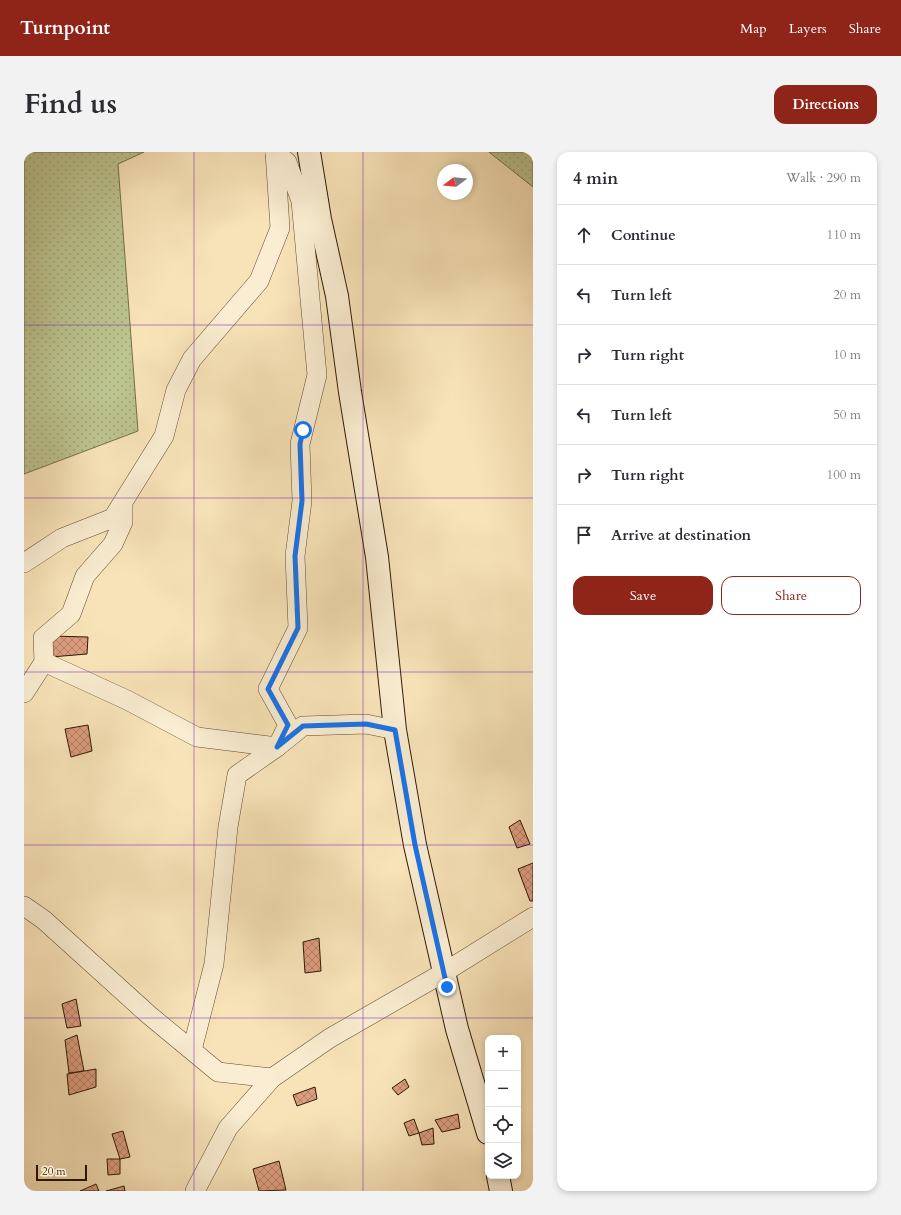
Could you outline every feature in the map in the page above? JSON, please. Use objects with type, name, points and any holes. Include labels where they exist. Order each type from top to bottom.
[{"type":"main road","points":[[309,152],[320,219],[337,296],[350,392],[377,557],[395,730],[415,845],[457,1029],[485,1123]]},
{"type":"main road","points":[[499,1179],[501,1191]]},
{"type":"street","points":[[275,153],[288,162],[301,201],[317,375],[300,444],[302,501],[295,556],[298,628],[268,689],[288,725],[277,747]]},
{"type":"street","points":[[24,563],[62,538],[114,518],[164,436],[176,390],[192,359],[258,281],[280,228],[275,153]]},
{"type":"street","points":[[24,693],[44,662],[43,638],[71,614],[86,576],[113,544],[123,522],[123,501]]},
{"type":"street","points":[[44,662],[128,700],[196,737],[277,747]]},
{"type":"street","points":[[192,1050],[214,964],[228,827],[237,775],[277,747],[303,726],[366,724],[395,730]]},
{"type":"street","points":[[24,906],[44,920],[149,1015],[218,1072],[272,1078]]},
{"type":"street","points":[[195,1191],[228,1128],[272,1078],[330,1038],[443,973],[533,917]]},
{"type":"green space","points":[[24,152],[144,152],[118,164],[138,431],[24,474]]},
{"type":"green space","points":[[489,152],[533,152],[533,187]]},
{"type":"building","points":[[50,636],[88,637],[87,654],[51,657]]},
{"type":"building","points":[[88,725],[92,751],[71,757],[65,729]]},
{"type":"building","points":[[520,820],[530,844],[517,848],[509,827]]},
{"type":"building","points":[[533,863],[533,901],[530,901],[518,869]]},
{"type":"building","points":[[319,938],[321,971],[305,973],[303,942]]},
{"type":"building","points":[[76,999],[81,1026],[67,1028],[62,1004]]},
{"type":"building","points":[[77,1035],[84,1071],[69,1073],[65,1040]]},
{"type":"building","points":[[96,1069],[96,1087],[69,1095],[67,1074]]},
{"type":"building","points":[[405,1079],[409,1087],[398,1095],[392,1088]]},
{"type":"building","points":[[315,1087],[317,1099],[297,1106],[293,1095]]},
{"type":"building","points":[[458,1114],[460,1128],[442,1132],[435,1120]]},
{"type":"building","points":[[414,1119],[419,1133],[409,1136],[404,1123]]},
{"type":"building","points":[[433,1128],[434,1144],[422,1145],[419,1133]]},
{"type":"building","points":[[123,1131],[130,1157],[120,1159],[112,1134]]},
{"type":"building","points":[[107,1159],[120,1159],[120,1174],[108,1175]]},
{"type":"building","points":[[279,1161],[286,1190],[259,1191],[253,1169]]},
{"type":"building","points":[[96,1184],[99,1191],[80,1191]]},
{"type":"building","points":[[124,1186],[125,1191],[106,1191]]},
{"type":"route","points":[[303,430],[300,444],[302,501],[295,556],[298,628],[268,689],[288,725],[277,747],[303,726],[366,724],[395,730],[415,845],[447,987]]}]
